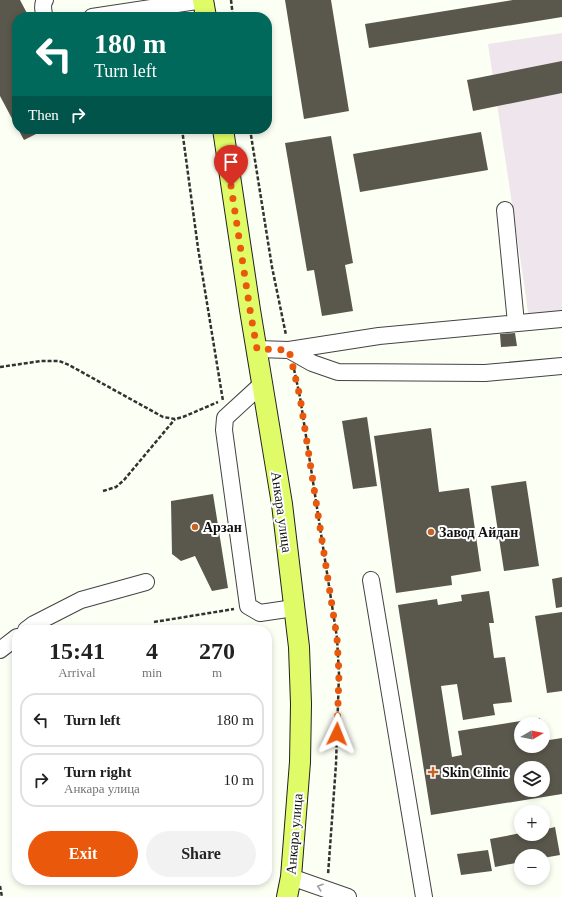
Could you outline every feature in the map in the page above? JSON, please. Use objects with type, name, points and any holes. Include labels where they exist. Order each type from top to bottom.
[{"type":"main road","points":[[203,0],[205,12]]},
{"type":"main road","name":"Анкара улица","points":[[224,134],[249,304],[282,504],[299,647],[301,704],[300,762],[291,877],[287,897]]},
{"type":"street","points":[[44,12],[43,2],[45,0]]},
{"type":"street","points":[[107,12],[125,6],[203,0]]},
{"type":"street","points":[[505,210],[516,323]]},
{"type":"street","points":[[257,349],[289,350],[379,336],[562,319]]},
{"type":"street","points":[[289,350],[312,364],[338,372],[485,373],[561,369]]},
{"type":"street","points":[[262,384],[225,418],[224,430],[248,606],[260,613],[294,608]]},
{"type":"street","points":[[371,580],[424,897]]},
{"type":"street","points":[[33,625],[81,600],[146,582]]},
{"type":"street","points":[[0,650],[12,641]]},
{"type":"street","points":[[291,877],[348,897]]},
{"type":"path","points":[[231,0],[232,12]]},
{"type":"path","points":[[183,134],[198,248],[225,418]]},
{"type":"path","points":[[251,134],[272,266],[300,397],[337,638],[339,674],[336,764],[328,875]]},
{"type":"path","points":[[0,367],[41,361],[59,362],[69,365],[163,417],[175,419],[222,400]]},
{"type":"path","points":[[103,491],[116,487],[124,480],[175,419]]},
{"type":"path","points":[[154,622],[248,606]]},
{"type":"path","points":[[0,886],[2,897]]},
{"type":"shaded area","points":[[562,33],[562,316],[529,321],[488,44]]},
{"type":"building","points":[[0,0],[20,0],[26,12],[12,12],[12,119],[0,96]]},
{"type":"building","points":[[285,0],[331,0],[349,111],[304,119]]},
{"type":"building","points":[[513,0],[562,0],[562,17],[369,48],[365,24]]},
{"type":"building","points":[[562,61],[562,93],[473,111],[467,80]]},
{"type":"building","points":[[481,132],[488,170],[360,192],[353,154]]},
{"type":"building","points":[[21,134],[36,134],[24,140]]},
{"type":"building","points":[[331,136],[353,263],[345,265],[353,311],[322,316],[314,270],[307,271],[285,143]]},
{"type":"building","points":[[515,333],[517,346],[501,347],[500,334]]},
{"type":"building","points":[[367,417],[377,486],[353,489],[342,421]]},
{"type":"building","name":"Завод Айдан","points":[[431,428],[439,492],[469,488],[481,571],[451,576],[452,585],[396,593],[374,436]]},
{"type":"building","points":[[526,481],[539,566],[504,571],[491,486]]},
{"type":"building","name":"Арзан","points":[[213,494],[228,588],[212,591],[195,556],[181,561],[172,554],[171,501]]},
{"type":"building","points":[[562,577],[562,607],[556,608],[552,579]]},
{"type":"building","points":[[489,591],[494,623],[489,623],[494,658],[505,657],[512,702],[493,704],[495,715],[463,720],[457,684],[441,686],[452,757],[462,755],[458,731],[514,722],[514,753],[550,753],[550,740],[562,738],[562,794],[550,796],[550,761],[514,761],[514,797],[543,797],[431,815],[398,605],[437,599],[438,605],[462,601],[461,595]]},
{"type":"building","points":[[562,612],[562,691],[547,693],[535,616]]},
{"type":"building","points":[[555,827],[560,855],[550,857],[550,849],[514,849],[514,863],[495,867],[490,839],[514,834],[514,841],[550,841],[550,828]]},
{"type":"building","points":[[488,850],[492,871],[461,875],[457,854]]},
{"type":"place","name":"Арзан","points":[[195,527]]},
{"type":"place","name":"Завод Айдан","points":[[431,532]]},
{"type":"place","name":"Skin Clinic","points":[[433,772]]},
{"type":"route","points":[[231,186],[257,349],[289,350],[300,397],[337,638],[339,674],[337,734]]}]
